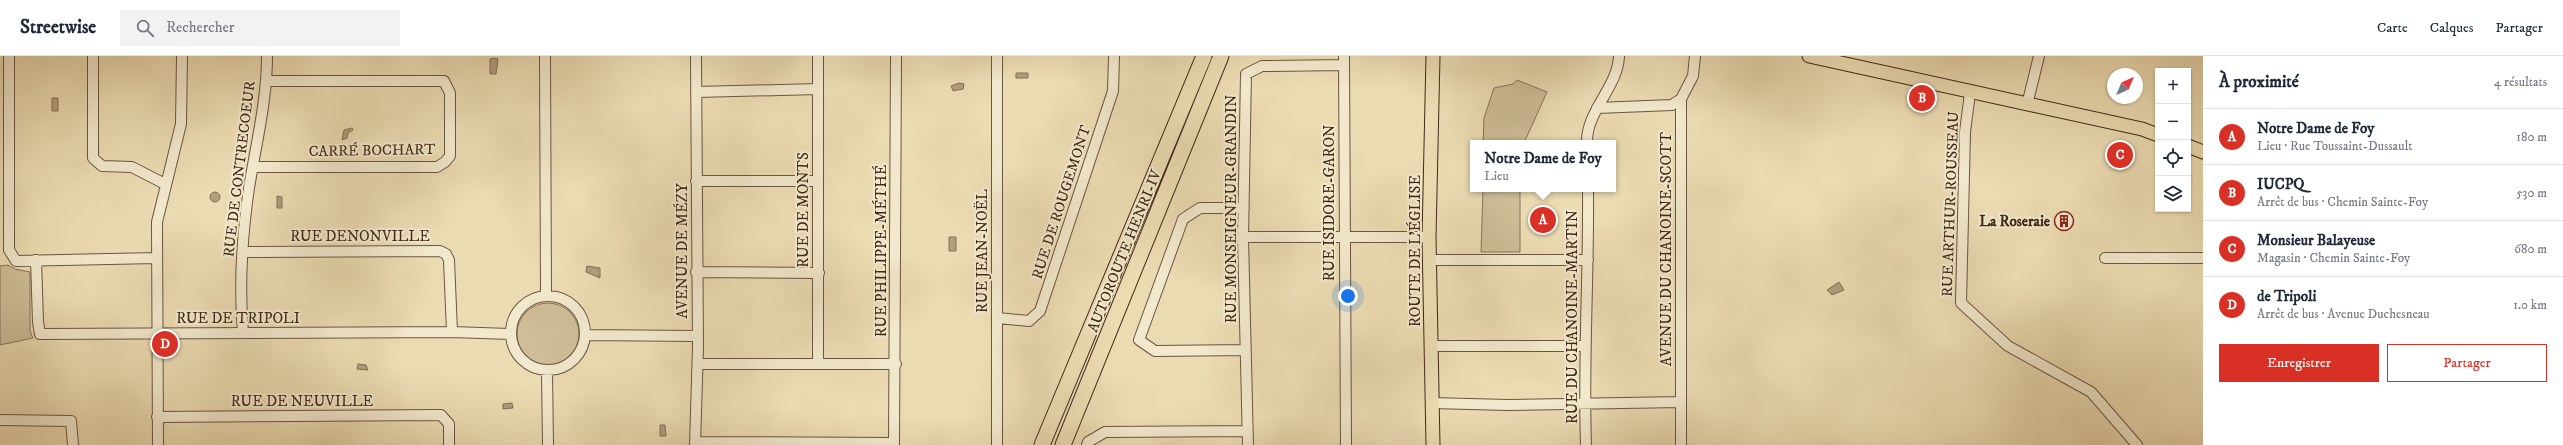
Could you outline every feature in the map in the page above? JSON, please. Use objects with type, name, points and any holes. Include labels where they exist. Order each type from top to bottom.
[{"type":"highway","name":"AUTOROUTE HENRI-IV","points":[[1042,445],[1204,56]]},
{"type":"highway","name":"AUTOROUTE HENRI-IV","points":[[1063,445],[1221,56]]},
{"type":"main road","name":"ROUTE DE L'ÉGLISE","points":[[1432,445],[1429,237],[1433,56]]},
{"type":"main road","points":[[1809,56],[1970,93],[2142,129],[2155,134]]},
{"type":"main road","points":[[2191,147],[2203,152]]},
{"type":"street","points":[[9,56],[9,250],[16,261],[156,258]]},
{"type":"street","points":[[93,56],[93,158],[102,166],[132,167],[165,184]]},
{"type":"street","points":[[158,445],[156,258],[158,210],[176,152],[181,124],[182,56]]},
{"type":"street","name":"RUE DE CONTRECOEUR","points":[[243,333],[243,252],[253,167],[267,81],[267,56]]},
{"type":"street","points":[[545,56],[546,295]]},
{"type":"street","name":"AVENUE DE MÉZY","points":[[695,444],[698,364],[696,272],[696,56]]},
{"type":"street","name":"RUE DE MONTS","points":[[818,56],[818,364]]},
{"type":"street","name":"RUE PHILIPPE-MÉTHÉ","points":[[894,444],[896,364],[896,56]]},
{"type":"street","name":"RUE JEAN-NOËL","points":[[997,56],[997,445]]},
{"type":"street","name":"RUE DE ROUGEMONT","points":[[998,318],[1029,321],[1040,311],[1113,91],[1114,56]]},
{"type":"street","points":[[1588,140],[1597,108],[1618,70],[1619,56]]},
{"type":"street","name":"AVENUE DU CHANOINE-SCOTT","points":[[1681,445],[1681,99],[1692,76],[1695,56]]},
{"type":"street","points":[[2027,105],[2039,56]]},
{"type":"street","name":"RUE MONSEIGNEUR-GRANDIN","points":[[1248,445],[1243,237],[1246,74],[1262,66],[1344,60]]},
{"type":"street","name":"RUE ISIDORE-GARON","points":[[1344,60],[1346,445]]},
{"type":"street","name":"CARRÉ BOCHART","points":[[253,167],[437,167],[445,162],[450,156],[450,92],[444,81],[267,81]]},
{"type":"street","points":[[696,92],[818,89]]},
{"type":"street","name":"RUE ARTHUR-ROUSSEAU","points":[[1970,93],[1965,132],[1961,303],[2008,346],[2091,392],[2137,445]]},
{"type":"street","points":[[1597,108],[1672,105],[1681,99]]},
{"type":"street","points":[[696,181],[817,181]]},
{"type":"street","name":"RUE DU CHANOINE-MARTIN","points":[[1586,445],[1584,404],[1588,260],[1588,192]]},
{"type":"street","points":[[1244,208],[1200,208],[1183,219],[1139,340],[1155,351],[1245,350]]},
{"type":"street","points":[[1243,237],[1429,237]]},
{"type":"street","name":"RUE DENONVILLE","points":[[243,252],[440,251],[446,254],[449,260],[452,332]]},
{"type":"street","points":[[2105,258],[2203,258]]},
{"type":"street","name":"RUE DE TRIPOLI","points":[[36,260],[38,322],[40,334],[452,332],[510,334]]},
{"type":"street","points":[[1430,260],[1588,260]]},
{"type":"street","points":[[696,272],[819,273]]},
{"type":"street","points":[[546,295],[559,298],[570,303],[579,312],[584,323],[586,335],[581,351],[570,364],[560,369],[547,371],[537,370],[518,356],[512,346],[510,334],[512,323],[517,312],[525,304],[546,295]]},
{"type":"street","points":[[586,335],[697,336]]},
{"type":"street","points":[[1431,346],[1585,346]]},
{"type":"street","points":[[698,364],[896,364]]},
{"type":"street","points":[[547,371],[548,445]]},
{"type":"street","points":[[1432,403],[1584,404],[1680,402]]},
{"type":"street","name":"RUE DE NEUVILLE","points":[[157,416],[432,415],[446,418],[450,424],[450,445]]},
{"type":"street","points":[[0,420],[71,421],[73,445]]},
{"type":"street","points":[[1087,445],[1088,442],[1105,432],[1247,431]]},
{"type":"street","points":[[695,444],[894,444]]},
{"type":"shaded area","points":[[490,59],[498,59],[496,74],[490,74]]},
{"type":"shaded area","points":[[1016,73],[1028,73],[1028,78],[1016,78]]},
{"type":"shaded area","points":[[1517,80],[1547,92],[1525,140],[1483,140],[1484,118],[1494,88],[1513,84]]},
{"type":"shaded area","points":[[959,83],[964,84],[963,89],[953,91],[951,86]]},
{"type":"shaded area","points":[[52,98],[58,98],[58,111],[52,111]]},
{"type":"shaded area","points":[[352,128],[353,130],[348,133],[347,138],[342,140],[344,130]]},
{"type":"shaded area","points":[[215,192],[220,197],[215,202],[210,197]]},
{"type":"shaded area","points":[[1483,192],[1520,192],[1520,252],[1481,252]]},
{"type":"shaded area","points":[[277,196],[282,197],[282,208],[277,208]]},
{"type":"shaded area","points":[[949,237],[956,237],[956,251],[949,251]]},
{"type":"shaded area","points":[[8,265],[15,269],[30,272],[30,331],[33,338],[0,345],[0,266]]},
{"type":"shaded area","points":[[587,266],[600,268],[600,278],[586,272]]},
{"type":"shaded area","points":[[1839,282],[1844,290],[1832,295],[1827,290]]},
{"type":"shaded area","points":[[548,303],[560,306],[570,312],[576,322],[579,334],[576,346],[570,356],[560,362],[548,365],[536,362],[526,356],[520,346],[517,334],[520,322],[526,312],[536,306]]},
{"type":"shaded area","points":[[358,364],[366,365],[368,370],[357,369]]},
{"type":"shaded area","points":[[512,403],[513,408],[503,409],[503,404]]},
{"type":"shaded area","points":[[660,425],[665,425],[666,436],[660,436]]},
{"type":"place","name":"IUCPQ","points":[[1922,98]]},
{"type":"place","name":"Monsieur Balayeuse","points":[[2120,155]]},
{"type":"place","name":"Notre Dame de Foy","points":[[1543,220]]},
{"type":"place","name":"La Roseraie","points":[[2064,221]]},
{"type":"place","name":"de Tripoli","points":[[165,344]]}]
